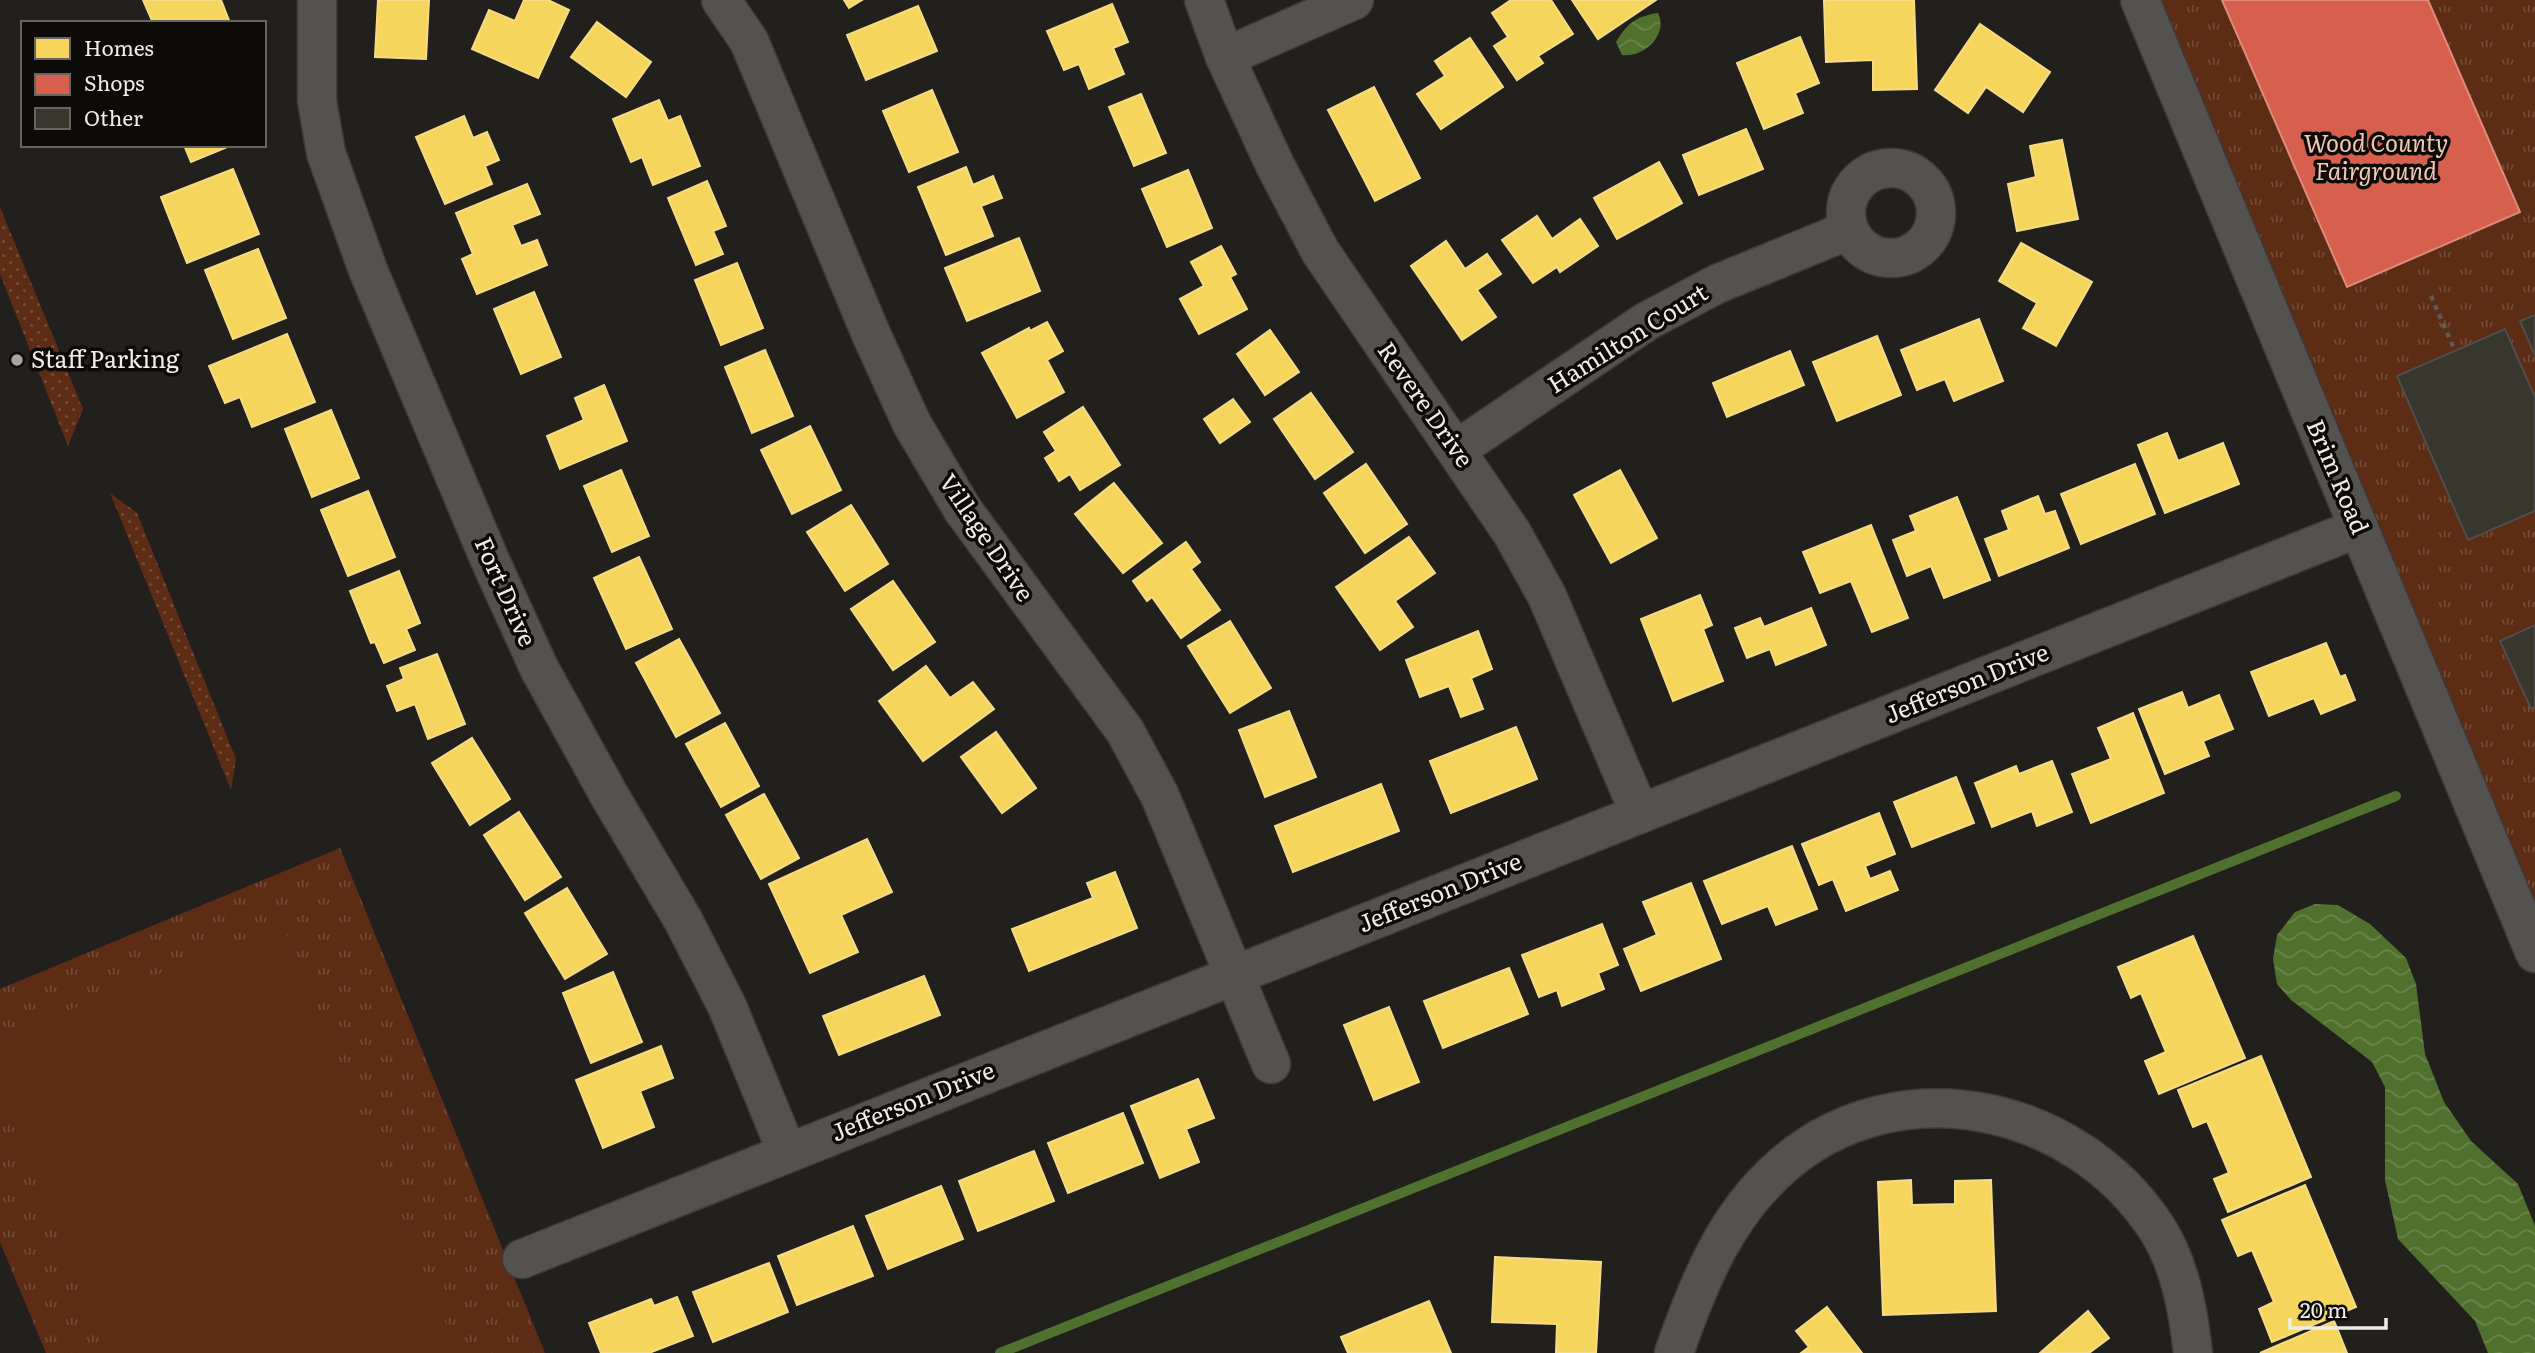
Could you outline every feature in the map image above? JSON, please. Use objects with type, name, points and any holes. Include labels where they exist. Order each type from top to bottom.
[{"type":"street","name":"Fort Drive","points":[[317,0],[314,48],[317,101],[326,153],[368,270],[489,558],[539,668],[727,1006],[787,1152]]},
{"type":"street","name":"Village Drive","points":[[722,0],[749,41],[871,334],[912,424],[963,510],[1125,731],[1160,796],[1272,1064]]},
{"type":"street","name":"Revere Drive","points":[[1204,0],[1225,57],[1275,165],[1320,251],[1512,533],[1546,596],[1640,814]]},
{"type":"street","points":[[1225,57],[1354,0]]},
{"type":"street","name":"Brim Road","points":[[2140,0],[2535,953]]},
{"type":"street","name":"Hamilton Court","points":[[1456,450],[1647,321],[1717,284],[1849,230]]},
{"type":"street","name":"Jefferson Drive","points":[[522,1259],[2358,528]]},
{"type":"street","points":[[1674,1353],[1697,1289],[1719,1244],[1747,1203],[1782,1167],[1821,1138],[1866,1117],[1939,1106],[1989,1112],[2037,1128],[2070,1143],[2110,1172],[2142,1208],[2168,1249],[2186,1306],[2193,1353]]},
{"type":"path","points":[[2431,296],[2455,351]]},
{"type":"green space","name":"Wood County Fairground","points":[[2140,0],[2535,0],[2535,953]]},
{"type":"green space","points":[[0,207],[83,409],[68,446],[0,274]]},
{"type":"green space","points":[[110,493],[137,513],[236,759],[231,790]]},
{"type":"green space","points":[[340,848],[545,1353],[46,1353],[0,1242],[0,989]]},
{"type":"green space","points":[[282,924],[458,1353],[106,1353],[0,1092],[0,1038]]},
{"type":"water","points":[[1658,13],[1660,29],[1652,43],[1638,53],[1622,55],[1616,42],[1624,30],[1638,18]]},
{"type":"water","points":[[2315,904],[2338,905],[2370,924],[2406,958],[2416,984],[2425,1054],[2444,1102],[2471,1141],[2518,1184],[2535,1226],[2535,1353],[2488,1353],[2475,1321],[2398,1239],[2385,1180],[2385,1087],[2372,1062],[2291,1000],[2277,984],[2273,959],[2277,935],[2295,912]]},
{"type":"building: Homes","points":[[143,0],[221,0],[229,21],[152,21]]},
{"type":"building: Homes","points":[[378,0],[429,0],[426,59],[375,57]]},
{"type":"building: Homes","points":[[524,0],[548,0],[569,10],[538,78],[472,49],[489,10],[515,21]]},
{"type":"building: Homes","points":[[844,0],[862,0],[849,8]]},
{"type":"building: Homes","points":[[1511,0],[1551,0],[1573,34],[1538,56],[1543,63],[1517,80],[1494,46],[1508,37],[1492,13]]},
{"type":"building: Homes","points":[[1572,0],[1656,0],[1598,39]]},
{"type":"building: Homes","points":[[1824,0],[1914,0],[1917,89],[1873,90],[1873,60],[1826,62]]},
{"type":"building: Homes","points":[[1112,4],[1128,42],[1113,48],[1124,74],[1089,89],[1079,64],[1064,70],[1047,31]]},
{"type":"building: Homes","points":[[918,6],[937,51],[866,80],[847,35]]},
{"type":"building: Homes","points":[[597,22],[651,62],[626,97],[571,57]]},
{"type":"building: Homes","points":[[1980,24],[2050,72],[2023,112],[1986,87],[1968,113],[1935,90]]},
{"type":"building: Homes","points":[[1800,37],[1819,83],[1795,93],[1803,113],[1764,129],[1737,63]]},
{"type":"building: Homes","points":[[1470,38],[1503,87],[1441,129],[1417,94],[1445,76],[1435,61]]},
{"type":"building: Homes","points":[[1374,87],[1420,178],[1375,201],[1328,110]]},
{"type":"building: Homes","points":[[932,90],[958,152],[909,172],[883,111]]},
{"type":"building: Homes","points":[[1141,94],[1166,153],[1134,166],[1109,107]]},
{"type":"building: Homes","points":[[659,100],[668,121],[680,116],[700,166],[653,185],[642,157],[631,162],[613,119]]},
{"type":"building: Homes","points":[[464,116],[473,138],[487,132],[499,160],[485,166],[492,184],[445,204],[416,137]]},
{"type":"building: Homes","points":[[1746,129],[1763,169],[1699,195],[1683,155]]},
{"type":"building: Homes","points":[[2062,140],[2078,219],[2017,231],[2008,184],[2036,177],[2030,146]]},
{"type":"building: Homes","points":[[185,147],[227,147],[191,162]]},
{"type":"building: Homes","points":[[1659,162],[1682,203],[1617,239],[1594,198]]},
{"type":"building: Homes","points":[[966,167],[973,185],[993,176],[1002,198],[981,206],[993,236],[946,255],[918,187]]},
{"type":"building: Homes","points":[[233,169],[259,234],[187,263],[161,197]]},
{"type":"building: Homes","points":[[1188,170],[1212,228],[1167,247],[1142,189]]},
{"type":"building: Homes","points":[[707,181],[726,226],[713,231],[723,254],[696,265],[668,198]]},
{"type":"building: Homes","points":[[527,184],[540,214],[512,225],[521,246],[537,240],[547,265],[477,294],[462,259],[473,254],[456,213]]},
{"type":"building: Homes","points":[[1537,216],[1552,239],[1580,219],[1598,246],[1560,272],[1557,267],[1533,283],[1502,240]]},
{"type":"building: Homes","points":[[1019,238],[1040,291],[967,321],[945,268]]},
{"type":"building: Homes","points":[[1446,241],[1465,269],[1487,254],[1501,274],[1477,290],[1496,317],[1462,340],[1411,266]]},
{"type":"building: Homes","points":[[2021,243],[2092,282],[2056,346],[2023,328],[2037,303],[1999,281]]},
{"type":"building: Homes","points":[[1221,246],[1236,274],[1230,277],[1247,309],[1199,334],[1180,299],[1204,286],[1191,262]]},
{"type":"building: Homes","points":[[258,249],[286,318],[233,339],[205,270]]},
{"type":"building: Homes","points":[[737,263],[763,328],[721,345],[695,280]]},
{"type":"building: Homes","points":[[534,292],[561,357],[521,374],[494,309]]},
{"type":"building: Homes","points":[[1979,319],[2003,381],[1954,401],[1945,379],[1917,390],[1901,350]]},
{"type":"building: Homes","points":[[1047,322],[1063,351],[1047,360],[1064,392],[1017,418],[982,353],[1029,328],[1030,331]]},
{"type":"building: Homes","points":[[1270,330],[1299,372],[1265,395],[1237,354]]},
{"type":"building: Homes","points":[[287,334],[315,402],[252,427],[240,397],[225,403],[209,366]]},
{"type":"building: Homes","points":[[1877,336],[1901,395],[1837,421],[1813,362]]},
{"type":"building: Homes","points":[[765,350],[793,416],[752,433],[725,367]]},
{"type":"building: Homes","points":[[1790,351],[1804,385],[1727,417],[1713,383]]},
{"type":"building: Homes","points":[[604,385],[627,441],[560,469],[547,436],[584,420],[575,398]]},
{"type":"building: Homes","points":[[1311,393],[1353,452],[1315,479],[1274,419]]},
{"type":"building: Homes","points":[[1233,399],[1250,422],[1220,443],[1204,419]]},
{"type":"building: Homes","points":[[1083,407],[1120,465],[1080,490],[1070,474],[1059,481],[1045,458],[1056,451],[1044,432]]},
{"type":"building: Homes","points":[[331,410],[359,478],[312,497],[285,429]]},
{"type":"building: Homes","points":[[810,426],[841,490],[792,514],[761,450]]},
{"type":"building: Homes","points":[[2167,433],[2178,461],[2223,443],[2239,484],[2165,513],[2138,445]]},
{"type":"building: Homes","points":[[1366,464],[1407,524],[1365,553],[1324,493]]},
{"type":"building: Homes","points":[[2135,464],[2155,514],[2081,544],[2061,494]]},
{"type":"building: Homes","points":[[621,470],[649,536],[612,552],[584,486]]},
{"type":"building: Homes","points":[[1620,470],[1657,538],[1611,563],[1574,495]]},
{"type":"building: Homes","points":[[1114,483],[1162,543],[1123,573],[1075,514]]},
{"type":"building: Homes","points":[[368,491],[395,557],[348,576],[321,510]]},
{"type":"building: Homes","points":[[2038,496],[2045,514],[2055,511],[2069,548],[1999,576],[1985,539],[2009,530],[2002,511]]},
{"type":"building: Homes","points":[[1957,497],[1990,580],[1944,598],[1931,566],[1907,576],[1893,540],[1916,531],[1910,516]]},
{"type":"building: Homes","points":[[851,505],[888,564],[845,591],[807,532]]},
{"type":"building: Homes","points":[[1871,525],[1908,618],[1872,632],[1851,581],[1820,593],[1803,552]]},
{"type":"building: Homes","points":[[1409,537],[1435,573],[1395,601],[1413,627],[1380,650],[1336,587]]},
{"type":"building: Homes","points":[[1186,542],[1200,562],[1191,569],[1220,610],[1181,638],[1152,597],[1147,601],[1133,581]]},
{"type":"building: Homes","points":[[639,557],[672,629],[626,649],[594,578]]},
{"type":"building: Homes","points":[[399,571],[420,623],[406,629],[415,650],[384,663],[375,642],[371,643],[350,591]]},
{"type":"building: Homes","points":[[893,581],[935,642],[893,670],[851,609]]},
{"type":"building: Homes","points":[[1700,595],[1712,625],[1703,629],[1723,681],[1673,701],[1641,619]]},
{"type":"building: Homes","points":[[1811,608],[1826,645],[1776,665],[1770,649],[1747,658],[1735,628],[1760,618],[1764,627]]},
{"type":"building: Homes","points":[[1230,621],[1271,688],[1230,713],[1188,646]]},
{"type":"building: Homes","points":[[1478,631],[1492,669],[1471,678],[1483,709],[1461,717],[1449,686],[1420,697],[1406,660]]},
{"type":"building: Homes","points":[[679,639],[720,713],[676,737],[636,663]]},
{"type":"building: Homes","points":[[2326,643],[2340,677],[2345,675],[2355,700],[2321,714],[2314,698],[2269,716],[2251,672]]},
{"type":"building: Homes","points":[[437,654],[465,724],[428,739],[415,704],[397,711],[387,686],[404,679],[400,668]]},
{"type":"building: Homes","points":[[926,666],[950,698],[973,682],[994,709],[923,761],[879,701]]},
{"type":"building: Homes","points":[[2182,692],[2188,708],[2219,695],[2233,729],[2203,741],[2209,756],[2165,774],[2139,709]]},
{"type":"building: Homes","points":[[1289,711],[1316,777],[1265,797],[1239,730]]},
{"type":"building: Homes","points":[[2133,713],[2164,793],[2091,823],[2072,774],[2111,759],[2098,728]]},
{"type":"building: Homes","points":[[725,723],[759,786],[721,807],[686,744]]},
{"type":"building: Homes","points":[[1516,727],[1537,779],[1451,813],[1430,761]]},
{"type":"building: Homes","points":[[996,732],[1036,788],[1002,813],[961,757]]},
{"type":"building: Homes","points":[[472,738],[510,799],[470,825],[432,763]]},
{"type":"building: Homes","points":[[2052,761],[2072,812],[2037,826],[2032,811],[1992,827],[1975,783],[2016,766],[2019,774]]},
{"type":"building: Homes","points":[[1956,777],[1974,823],[1912,847],[1894,802]]},
{"type":"building: Homes","points":[[1381,784],[1399,831],[1293,872],[1275,826]]},
{"type":"building: Homes","points":[[764,794],[799,858],[761,879],[726,815]]},
{"type":"building: Homes","points":[[519,812],[561,877],[525,900],[484,835]]},
{"type":"building: Homes","points":[[1879,813],[1895,854],[1865,866],[1870,879],[1890,871],[1898,890],[1846,911],[1833,879],[1819,885],[1802,844]]},
{"type":"building: Homes","points":[[867,839],[892,892],[841,915],[858,952],[810,973],[769,884]]},
{"type":"building: Homes","points":[[1792,846],[1817,909],[1776,925],[1768,906],[1722,924],[1704,881]]},
{"type":"building: Homes","points":[[1115,872],[1137,928],[1029,971],[1012,929],[1093,898],[1087,883]]},
{"type":"building: Homes","points":[[1691,883],[1721,959],[1641,991],[1624,949],[1657,935],[1643,902]]},
{"type":"building: Homes","points":[[567,888],[607,954],[565,979],[525,913]]},
{"type":"building: Homes","points":[[1602,924],[1618,965],[1598,973],[1604,989],[1562,1006],[1557,990],[1539,997],[1522,955]]},
{"type":"building: Homes","points":[[2193,936],[2245,1058],[2159,1094],[2145,1061],[2166,1052],[2141,993],[2131,998],[2118,967]]},
{"type":"building: Homes","points":[[1509,968],[1528,1014],[1443,1048],[1424,1001]]},
{"type":"building: Homes","points":[[613,972],[642,1042],[591,1063],[563,993]]},
{"type":"building: Homes","points":[[924,976],[940,1015],[839,1055],[823,1016]]},
{"type":"building: Homes","points":[[1389,1007],[1419,1082],[1374,1100],[1344,1025]]},
{"type":"building: Homes","points":[[661,1046],[673,1078],[640,1091],[654,1127],[603,1148],[576,1080]]},
{"type":"building: Homes","points":[[2261,1056],[2311,1177],[2228,1212],[2214,1179],[2229,1173],[2207,1121],[2193,1127],[2178,1090]]},
{"type":"building: Homes","points":[[1198,1079],[1214,1118],[1186,1129],[1199,1162],[1160,1178],[1131,1106]]},
{"type":"building: Homes","points":[[1123,1113],[1143,1163],[1068,1193],[1048,1143]]},
{"type":"building: Homes","points":[[1034,1151],[1054,1201],[978,1231],[959,1181]]},
{"type":"building: Homes","points":[[1911,1180],[1912,1205],[1955,1204],[1955,1181],[1991,1180],[1996,1311],[1883,1315],[1878,1182]]},
{"type":"building: Homes","points":[[2305,1185],[2356,1307],[2272,1342],[2259,1309],[2274,1302],[2252,1250],[2238,1256],[2222,1220]]},
{"type":"building: Homes","points":[[941,1186],[963,1239],[888,1269],[866,1216]]},
{"type":"building: Homes","points":[[853,1226],[873,1276],[797,1305],[778,1256]]},
{"type":"building: Homes","points":[[1495,1257],[1601,1262],[1596,1353],[1556,1353],[1557,1324],[1492,1322]]},
{"type":"building: Homes","points":[[769,1263],[788,1312],[713,1342],[693,1292]]},
{"type":"building: Homes","points":[[677,1297],[693,1336],[649,1353],[601,1353],[589,1323],[651,1299],[654,1306]]},
{"type":"building: Homes","points":[[1429,1301],[1451,1353],[1348,1353],[1341,1337]]},
{"type":"building: Homes","points":[[1827,1307],[1862,1353],[1801,1353],[1809,1347],[1796,1331]]},
{"type":"building: Homes","points":[[2088,1311],[2109,1338],[2089,1353],[2040,1353]]},
{"type":"building: Homes","points":[[2334,1321],[2347,1353],[2260,1353]]},
{"type":"building: Shops","points":[[2222,0],[2428,0],[2520,212],[2347,287]]},
{"type":"building: Other","points":[[2535,315],[2535,356],[2520,321]]},
{"type":"building: Other","points":[[2505,329],[2535,397],[2535,511],[2468,540],[2397,376]]},
{"type":"building: Other","points":[[2535,625],[2535,707],[2531,709],[2500,641]]},
{"type":"waterway","points":[[1000,1353],[2396,796]]},
{"type":"place","name":"Staff Parking","points":[[17,360]]}]
